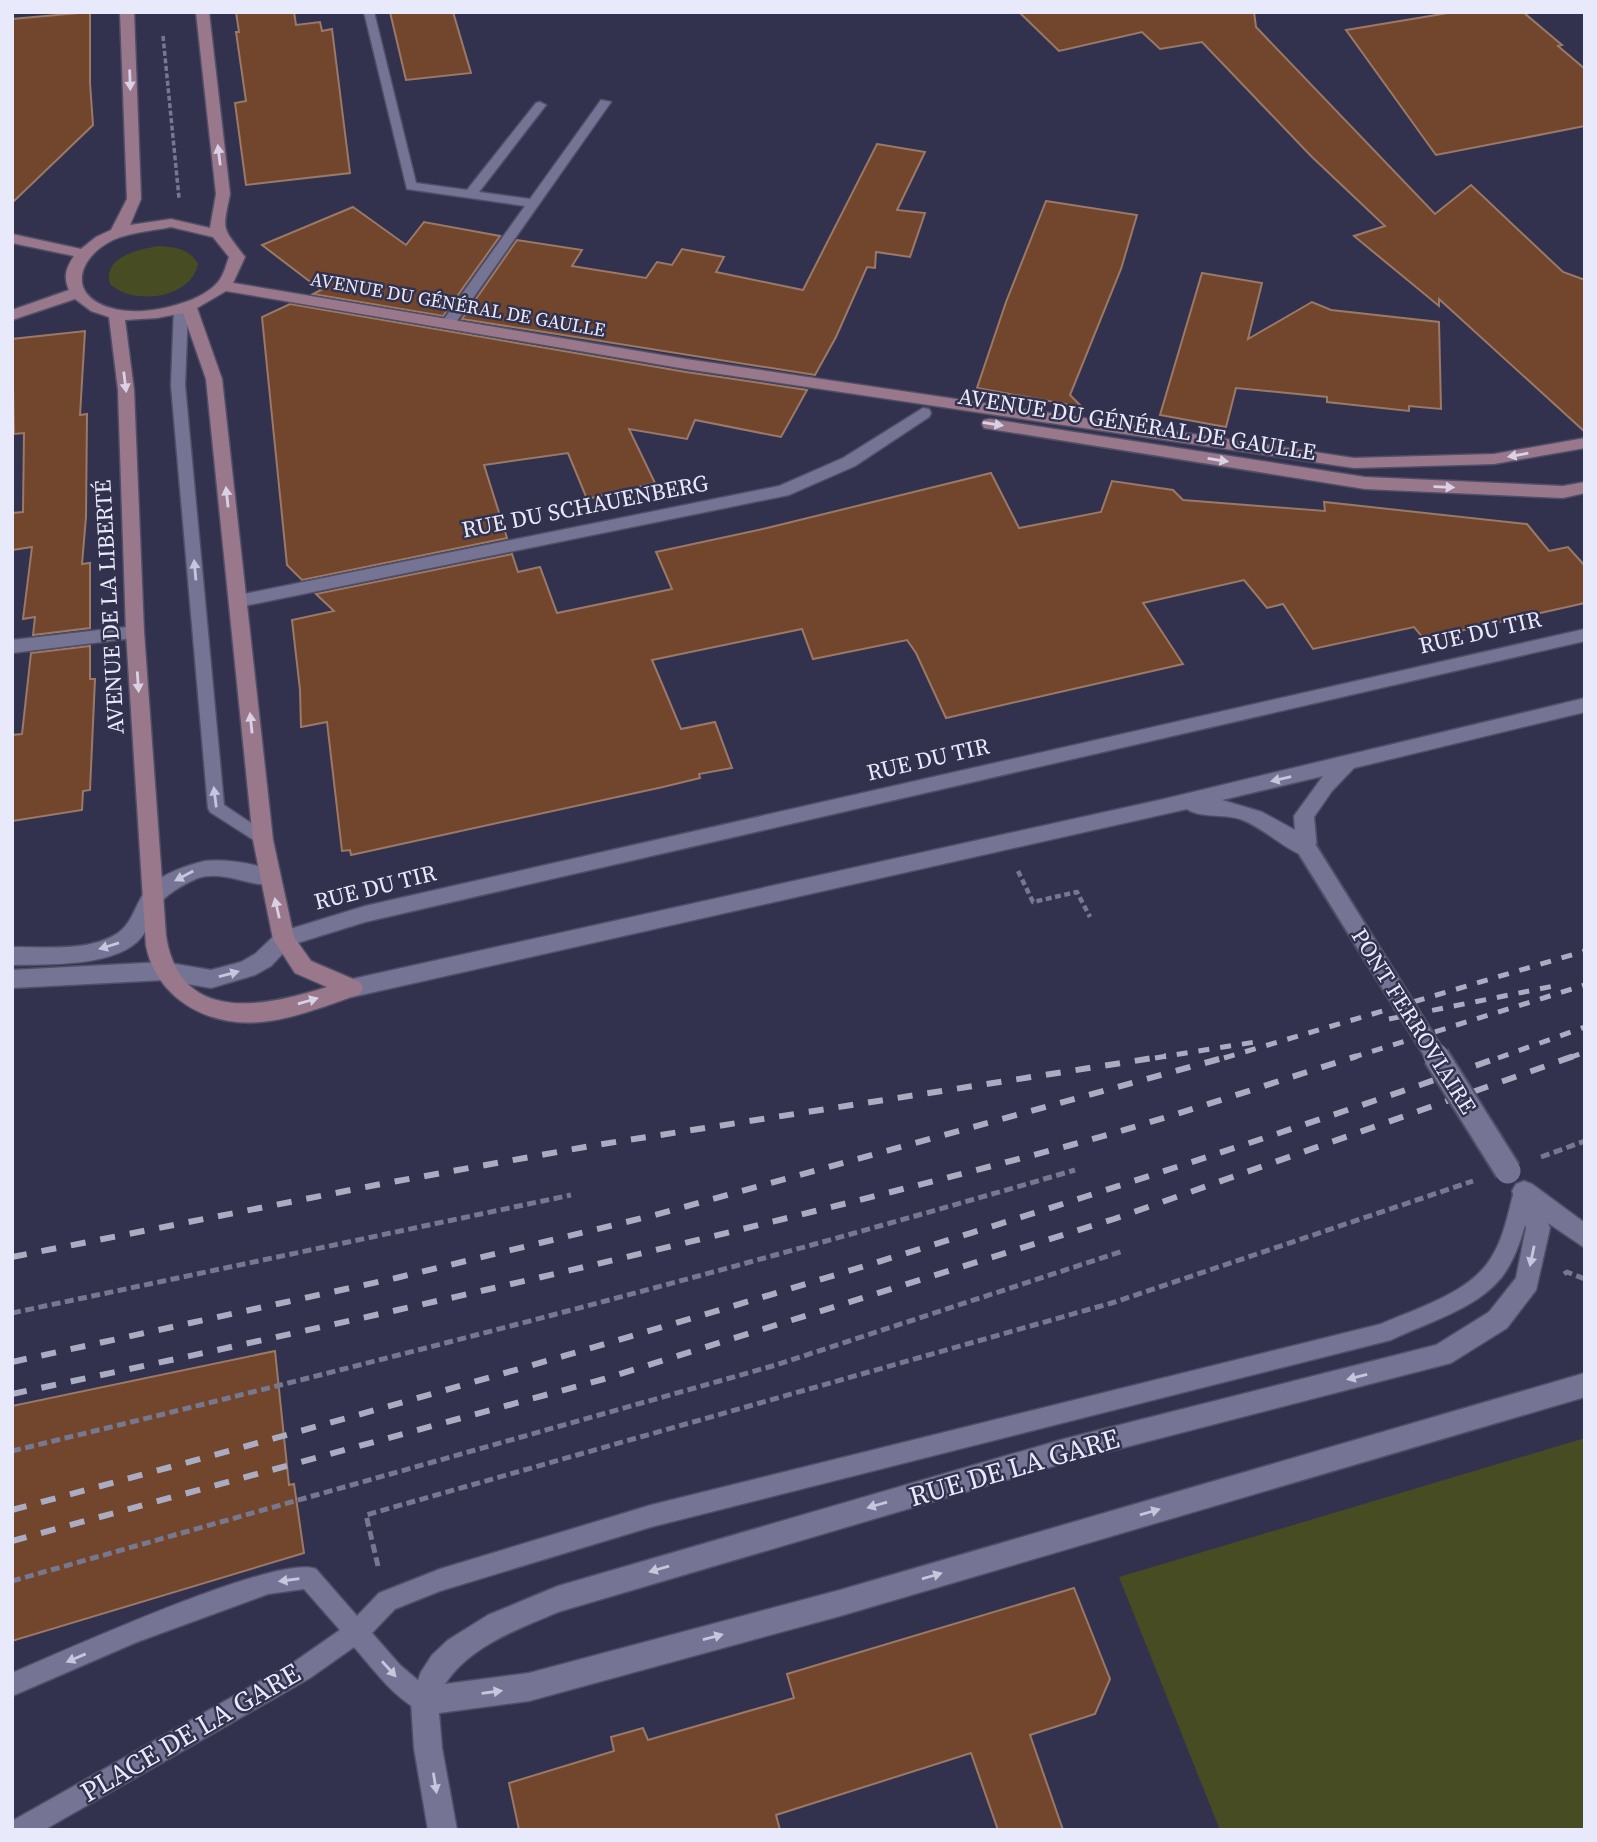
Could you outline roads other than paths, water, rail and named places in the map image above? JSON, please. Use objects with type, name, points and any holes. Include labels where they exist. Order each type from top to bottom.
[{"type":"main road","points":[[127,12],[134,199],[124,223],[116,233],[84,254],[74,267],[72,280],[76,293],[103,311],[148,315],[185,308],[223,286],[237,257],[218,234],[217,222],[223,194],[202,12]]},
{"type":"main road","points":[[116,233],[171,223],[218,234]]},
{"type":"main road","points":[[12,238],[84,254]]},
{"type":"main road","name":"AVENUE DU GÉNÉRAL DE GAULLE","points":[[223,286],[686,364],[1354,463],[1494,459],[1585,443]]},
{"type":"main road","points":[[12,315],[76,293]]},
{"type":"main road","points":[[185,308],[214,379],[263,840],[284,939],[303,967],[352,988]]},
{"type":"main road","name":"AVENUE DE LA LIBERTÉ","points":[[116,314],[126,390],[135,632],[152,898],[164,971]]},
{"type":"main road","name":"AVENUE DU GÉNÉRAL DE GAULLE","points":[[686,364],[923,413],[1364,483],[1563,492],[1585,487]]},
{"type":"main road","points":[[1563,492],[1585,494]]},
{"type":"main road","points":[[164,971],[178,987],[199,1001],[233,1012],[263,1014],[352,988]]},
{"type":"street","name":"RUE DU SCHAUENBERG","points":[[239,601],[783,491],[849,462],[923,413]]},
{"type":"street","points":[[12,647],[135,632]]},
{"type":"street","name":"RUE DU TIR","points":[[284,939],[379,911],[1585,635]]},
{"type":"street","points":[[352,988],[1164,807],[1585,705]]},
{"type":"street","points":[[1307,849],[1304,816],[1325,786],[1348,763]]},
{"type":"street","points":[[1164,807],[1213,805],[1251,814],[1280,828],[1307,849]]},
{"type":"street","name":"PONT FERROVIAIRE","points":[[1307,849],[1508,1171],[1524,1191]]},
{"type":"street","points":[[12,956],[59,954],[102,948],[124,941],[143,920],[152,898],[186,872],[215,866],[270,877]]},
{"type":"street","points":[[12,979],[164,971],[211,979],[263,960],[284,939]]},
{"type":"street","points":[[1524,1191],[1585,1237]]},
{"type":"street","name":"RUE DE LA GARE","points":[[443,1830],[425,1701],[435,1674],[469,1640],[491,1626],[558,1599],[1064,1451],[1442,1355],[1498,1320],[1527,1282],[1538,1228],[1524,1191]]},
{"type":"street","points":[[425,1701],[529,1687],[840,1603],[1585,1385]]},
{"type":"lane","points":[[369,12],[411,186],[533,203]]},
{"type":"lane","points":[[449,322],[605,102]]},
{"type":"lane","points":[[470,195],[540,106]]},
{"type":"lane","points":[[185,308],[178,385],[216,808],[263,840]]},
{"type":"lane","name":"RUE DE LA GARE","points":[[358,1631],[387,1601],[440,1580],[651,1516],[1384,1333],[1467,1292],[1493,1273],[1513,1230],[1524,1191]]},
{"type":"lane","points":[[12,1685],[135,1632],[268,1583],[308,1577],[358,1631],[391,1673],[425,1701]]},
{"type":"lane","name":"PLACE DE LA GARE","points":[[20,1830],[302,1670],[358,1631]]},
{"type":"railway","points":[[1224,1058],[1585,951]]},
{"type":"railway","points":[[1351,1058],[1585,985]]},
{"type":"railway","points":[[1389,1019],[1554,986]]},
{"type":"railway","points":[[1498,1058],[1585,1027]]},
{"type":"railway","points":[[1155,1058],[1255,1042]]},
{"type":"railway","points":[[1569,1058],[1585,1052]]},
{"type":"railway","points":[[12,1257],[381,1184],[596,1145],[1166,1056]]},
{"type":"railway","points":[[12,1362],[396,1278],[655,1215],[1230,1056]]},
{"type":"railway","points":[[12,1394],[411,1307],[939,1180],[1107,1135],[1357,1056]]},
{"type":"railway","points":[[12,1510],[575,1353],[762,1297],[1134,1181],[1503,1056]]},
{"type":"railway","points":[[12,1541],[604,1379],[1114,1219],[1574,1056]]}]
